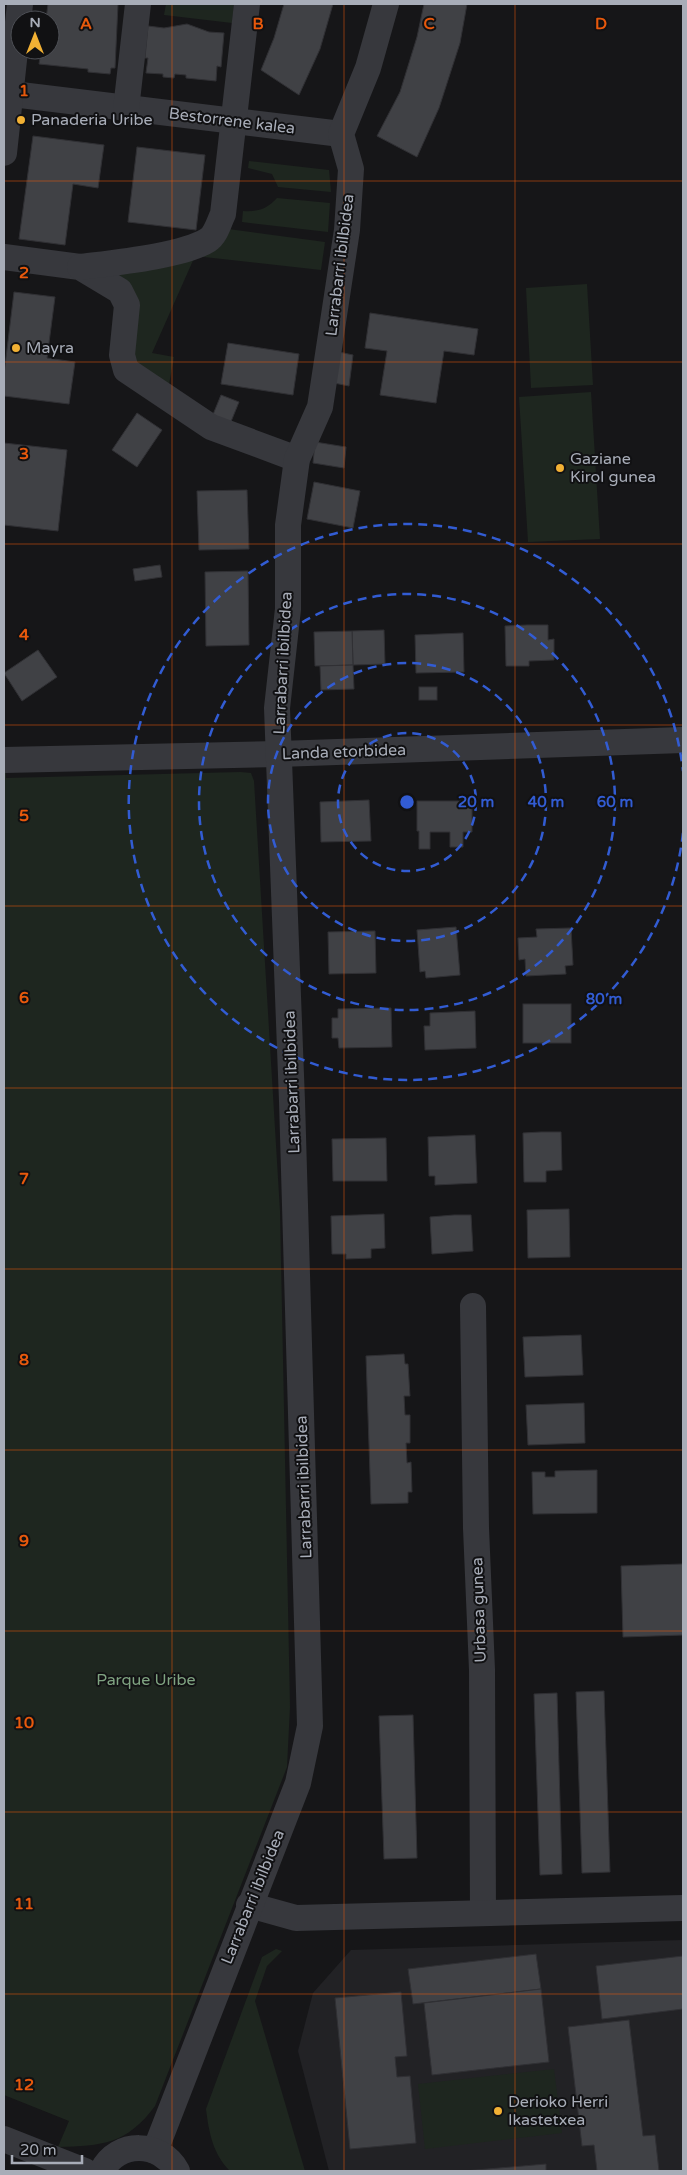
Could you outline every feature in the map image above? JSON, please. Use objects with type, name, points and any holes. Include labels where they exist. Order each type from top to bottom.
[{"type":"street","points":[[4,153],[6,94],[20,4]]},
{"type":"street","points":[[126,109],[138,4]]},
{"type":"street","points":[[4,257],[80,267],[120,262],[190,248],[210,240],[223,214],[247,4]]},
{"type":"street","points":[[341,134],[368,68],[386,4]]},
{"type":"street","name":"Bestorrene kalea","points":[[6,94],[341,134]]},
{"type":"street","name":"Larrabarri ibilbidea","points":[[155,2151],[298,1783],[310,1726],[292,1101],[276,708],[288,609],[288,525],[297,459],[320,407],[347,230],[351,170],[341,134]]},
{"type":"street","points":[[80,267],[120,290],[127,305],[122,355],[126,370],[211,427],[297,459]]},
{"type":"street","name":"Landa etorbidea","points":[[4,760],[279,754],[683,740]]},
{"type":"street","name":"Urbasa gunea","points":[[473,1306],[476,1528],[482,1670],[483,1914]]},
{"type":"street","points":[[250,1905],[296,1918],[683,1908]]},
{"type":"street","points":[[4,2139],[85,2171]]},
{"type":"street","points":[[102,2171],[115,2154],[128,2149],[142,2147],[168,2158],[177,2171]]},
{"type":"shaded area","name":"Derioko Herri Ikastetxea","points":[[683,1940],[683,2171],[329,2171],[298,2051],[313,1993],[351,1950]]},
{"type":"green space","points":[[166,4],[234,4],[232,23],[164,15]]},
{"type":"green space","points":[[249,161],[329,170],[331,192],[278,187],[272,174],[248,168]]},
{"type":"green space","points":[[277,198],[330,203],[328,232],[242,222],[243,211],[262,209],[270,205]]},
{"type":"green space","points":[[221,228],[325,242],[321,270],[195,256],[152,353],[174,357],[168,390],[133,369],[113,270]]},
{"type":"green space","points":[[587,284],[593,385],[531,388],[526,288]]},
{"type":"green space","name":"Gaziane Kirol gunea","points":[[591,392],[600,539],[528,542],[519,397]]},
{"type":"green space","name":"Parque Uribe","points":[[6,771],[6,778],[251,773],[254,781],[280,1211],[290,1707],[287,1767],[155,2106],[145,2119],[124,2135],[101,2144],[74,2147],[58,2147],[69,2121],[4,2095],[4,772]]},
{"type":"green space","points":[[276,1949],[282,1951],[267,1966],[255,2001],[305,2171],[230,2171],[219,2158],[213,2143],[206,2109],[262,1957]]},
{"type":"green space","points":[[554,2069],[562,2133],[425,2149],[418,2084]]},
{"type":"building","points":[[48,4],[118,4],[115,68],[111,68],[110,74],[88,72],[88,69],[39,64],[40,60],[60,60],[60,10],[47,10]]},
{"type":"building","points":[[284,4],[333,4],[320,49],[299,95],[261,70],[274,38]]},
{"type":"building","points":[[424,4],[467,4],[460,43],[439,108],[417,157],[377,136],[400,92],[417,37]]},
{"type":"building","points":[[187,24],[209,32],[224,33],[221,67],[217,66],[216,81],[186,78],[186,75],[175,74],[174,78],[163,77],[163,74],[146,73],[148,58],[145,58],[148,26],[164,28]]},
{"type":"building","points":[[33,136],[104,145],[98,188],[73,184],[65,245],[19,239]]},
{"type":"building","points":[[137,147],[205,155],[196,230],[128,222]]},
{"type":"building","points":[[14,292],[55,297],[47,358],[75,362],[69,404],[4,396],[4,374]]},
{"type":"building","points":[[370,313],[478,329],[474,355],[444,351],[436,403],[380,395],[387,351],[365,348]]},
{"type":"building","points":[[228,343],[299,354],[293,395],[221,384]]},
{"type":"building","points":[[339,352],[353,355],[349,386],[334,383]]},
{"type":"building","points":[[221,395],[239,402],[230,424],[212,417]]},
{"type":"building","points":[[137,413],[162,430],[137,467],[112,450]]},
{"type":"building","points":[[315,442],[346,447],[344,468],[313,463]]},
{"type":"building","points":[[4,443],[67,450],[58,531],[4,525]]},
{"type":"building","points":[[314,482],[360,491],[353,528],[307,519]]},
{"type":"building","points":[[247,490],[249,549],[199,550],[197,491]]},
{"type":"building","points":[[160,565],[162,577],[135,581],[133,569]]},
{"type":"building","points":[[248,571],[249,645],[206,646],[205,572]]},
{"type":"building","points":[[548,625],[548,640],[554,639],[554,660],[529,661],[529,666],[506,666],[505,626]]},
{"type":"building","points":[[384,630],[385,664],[353,665],[352,631]]},
{"type":"building","points":[[352,631],[353,665],[315,666],[314,632]]},
{"type":"building","points":[[463,633],[464,672],[416,673],[415,635]]},
{"type":"building","points":[[38,650],[57,677],[22,701],[4,673]]},
{"type":"building","points":[[353,665],[354,689],[321,690],[320,666]]},
{"type":"building","points":[[419,687],[437,687],[437,700],[419,700]]},
{"type":"building","points":[[369,800],[371,841],[321,842],[320,802]]},
{"type":"building","points":[[417,801],[472,801],[472,832],[463,832],[463,847],[450,847],[450,832],[430,832],[430,849],[419,849]]},
{"type":"building","points":[[456,927],[460,975],[426,978],[425,971],[420,972],[417,930]]},
{"type":"building","points":[[571,928],[573,965],[565,966],[566,974],[526,976],[525,959],[519,960],[518,938],[537,937],[536,929]]},
{"type":"building","points":[[375,931],[376,973],[329,974],[328,932]]},
{"type":"building","points":[[523,1004],[571,1004],[571,1043],[523,1043]]},
{"type":"building","points":[[391,1008],[392,1047],[339,1048],[338,1038],[332,1038],[332,1018],[338,1018],[338,1009]]},
{"type":"building","points":[[475,1011],[476,1048],[425,1050],[424,1026],[430,1026],[430,1013]]},
{"type":"building","points":[[561,1132],[562,1170],[546,1171],[546,1182],[524,1182],[523,1133]]},
{"type":"building","points":[[475,1135],[477,1183],[435,1185],[435,1176],[429,1176],[428,1137]]},
{"type":"building","points":[[386,1138],[387,1181],[333,1181],[332,1139]]},
{"type":"building","points":[[569,1209],[570,1257],[528,1258],[527,1210]]},
{"type":"building","points":[[384,1214],[385,1248],[371,1249],[371,1258],[346,1259],[346,1254],[332,1254],[331,1216]]},
{"type":"building","points":[[471,1215],[473,1251],[432,1254],[430,1217]]},
{"type":"building","points":[[581,1335],[583,1375],[525,1377],[523,1337]]},
{"type":"building","points":[[404,1354],[405,1364],[408,1364],[410,1396],[404,1396],[405,1415],[410,1415],[410,1443],[406,1443],[407,1463],[411,1462],[412,1492],[408,1492],[408,1503],[371,1504],[366,1356]]},
{"type":"building","points":[[584,1403],[585,1443],[528,1445],[526,1405]]},
{"type":"building","points":[[597,1470],[597,1513],[533,1514],[532,1472],[545,1472],[545,1477],[555,1477],[555,1471]]},
{"type":"building","points":[[683,1564],[683,1635],[623,1637],[621,1566]]},
{"type":"building","points":[[604,1691],[610,1872],[582,1873],[576,1692]]},
{"type":"building","points":[[557,1693],[562,1874],[540,1875],[534,1694]]},
{"type":"building","points":[[413,1715],[417,1858],[384,1859],[379,1716]]},
{"type":"building","points":[[536,1954],[541,1989],[413,2004],[408,1969]]},
{"type":"building","points":[[683,1956],[683,2009],[602,2019],[596,1966]]},
{"type":"building","points":[[541,1989],[549,2062],[432,2075],[424,2003]]},
{"type":"building","points":[[401,1992],[407,2056],[395,2057],[397,2077],[410,2076],[416,2143],[350,2149],[335,1998]]},
{"type":"building","points":[[629,2020],[643,2136],[655,2135],[659,2171],[597,2171],[594,2145],[582,2146],[568,2027]]},
{"type":"building","points":[[546,2164],[546,2171],[464,2171]]},
{"type":"place","name":"Panaderia Uribe","points":[[21,120]]},
{"type":"place","name":"Mayra","points":[[16,348]]},
{"type":"place","name":"Gaziane Kirol gunea","points":[[560,468]]},
{"type":"place","name":"Derioko Herri Ikastetxea","points":[[498,2111]]}]
